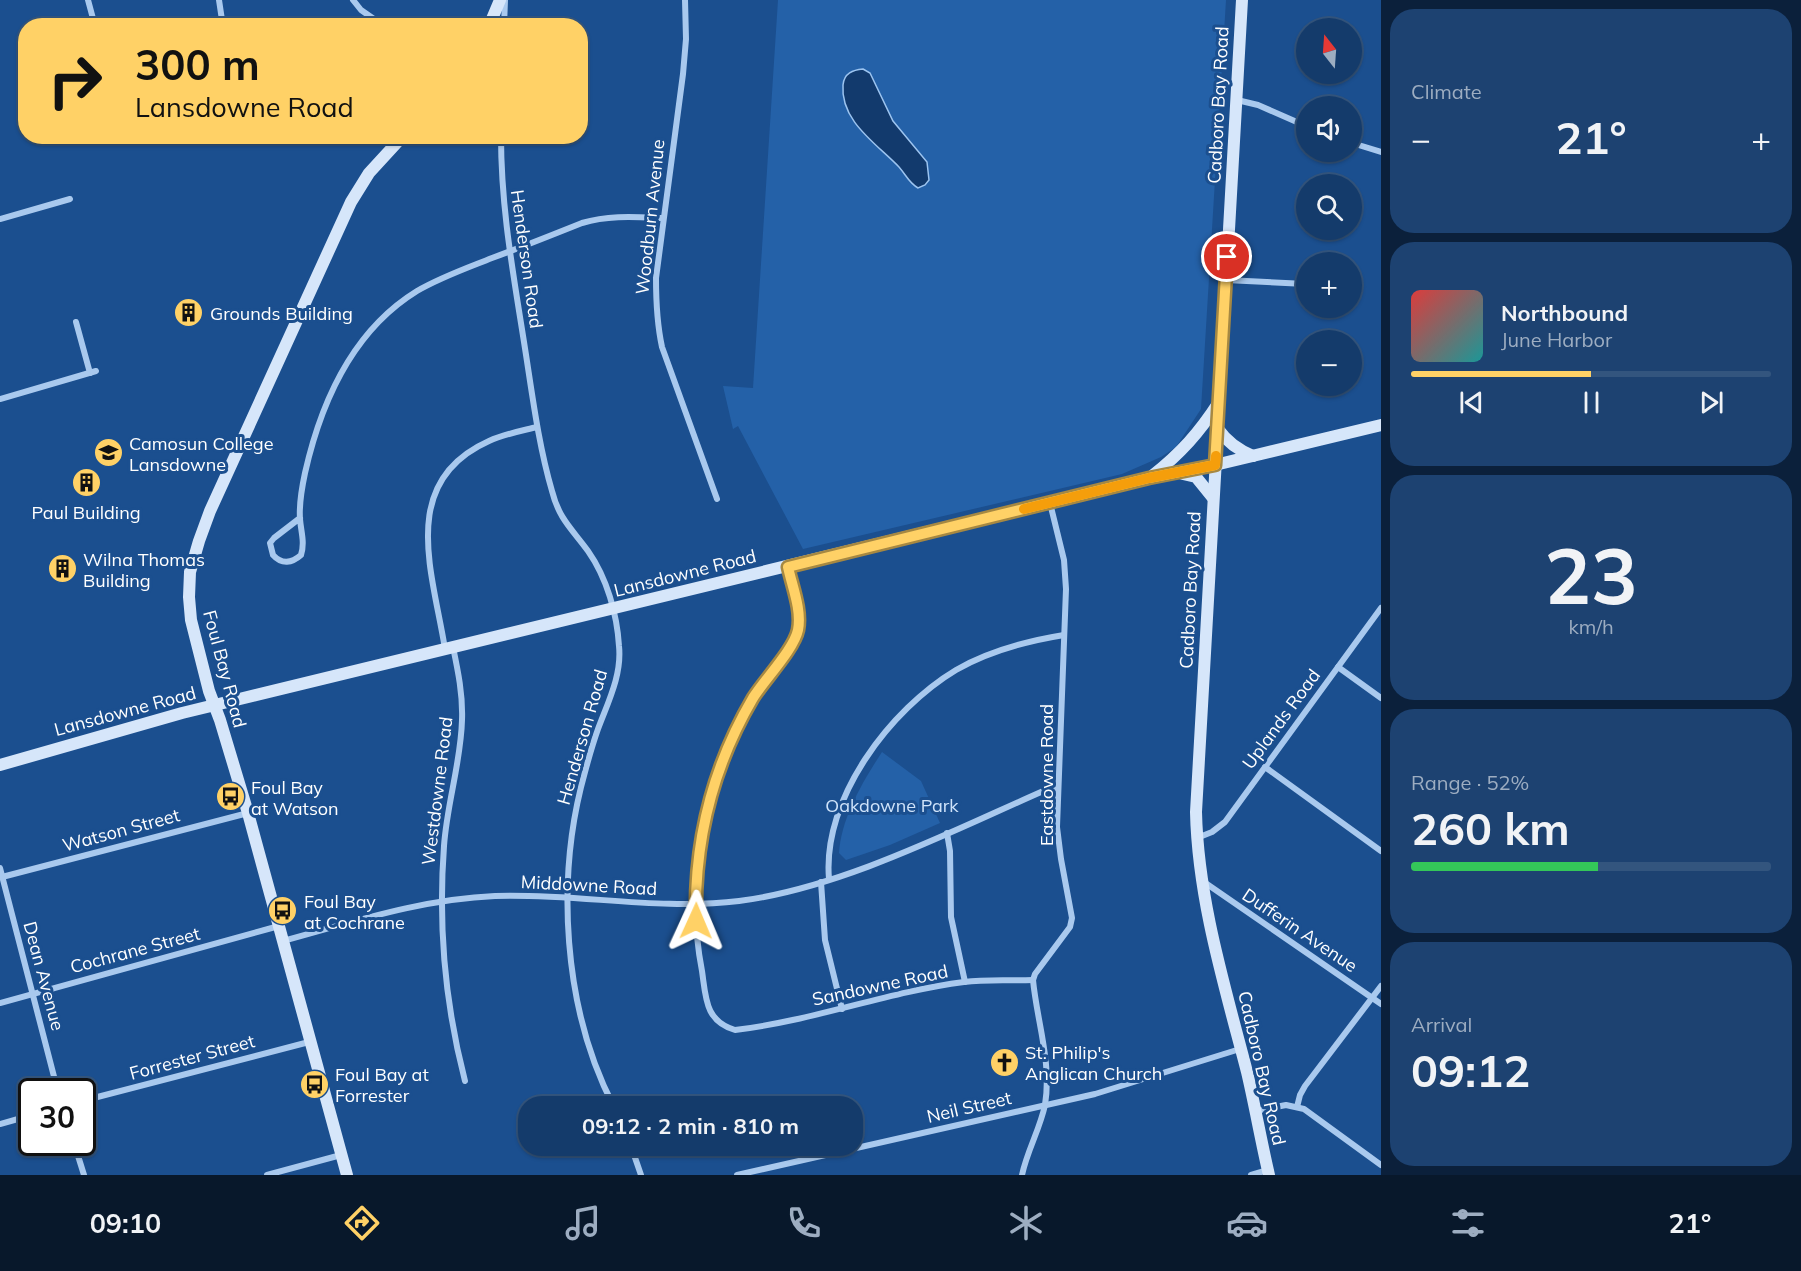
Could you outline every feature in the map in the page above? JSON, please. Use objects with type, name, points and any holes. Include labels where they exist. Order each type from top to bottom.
[{"type":"main road","points":[[492,18],[500,0]]},
{"type":"main road","name":"Cadboro Bay Road","points":[[1242,0],[1196,812],[1202,880],[1228,1004],[1268,1172]]},
{"type":"main road","name":"Foul Bay Road","points":[[346,1175],[248,813],[214,706],[191,621],[190,572],[199,541],[236,452],[351,202],[369,173],[394,144]]},
{"type":"main road","points":[[1149,478],[1175,458],[1193,440],[1219,401]]},
{"type":"main road","name":"Lansdowne Road","points":[[0,765],[182,713],[1149,478],[1215,465],[1381,425]]},
{"type":"main road","points":[[1218,429],[1231,445],[1253,456]]},
{"type":"main road","points":[[1169,474],[1190,474],[1196,477],[1213,498]]},
{"type":"street","points":[[88,0],[93,18]]},
{"type":"street","points":[[219,0],[222,18]]},
{"type":"street","points":[[353,0],[361,10],[372,18]]},
{"type":"street","points":[[504,18],[505,0]]},
{"type":"street","name":"Woodburn Avenue","points":[[685,0],[686,39],[683,74],[656,278],[657,322],[670,370],[717,499]]},
{"type":"street","points":[[1236,100],[1258,105],[1296,122]]},
{"type":"street","name":"Henderson Road","points":[[501,144],[501,182],[509,252],[537,427],[552,492],[566,525],[588,551],[600,570],[613,609],[620,647],[615,685],[593,744],[580,791],[573,831],[567,896],[573,977],[581,1020],[594,1065],[609,1096]]},
{"type":"street","points":[[1362,146],[1381,152]]},
{"type":"street","points":[[0,219],[70,199]]},
{"type":"street","points":[[300,518],[270,543],[273,555],[280,561],[289,562],[302,555],[303,534],[300,518],[304,477],[322,413],[332,389],[348,360],[370,332],[398,305],[430,284],[599,218],[663,218]]},
{"type":"street","points":[[1225,279],[1296,283]]},
{"type":"street","points":[[0,399],[93,372],[76,322]]},
{"type":"street","name":"Westdowne Road","points":[[465,1082],[447,997],[442,902],[448,808],[459,753],[462,720],[461,693],[427,548],[427,527],[435,492],[451,468],[468,452],[489,440],[537,427]]},
{"type":"street","name":"Eastdowne Road","points":[[1033,980],[1070,927],[1072,918],[1059,844],[1058,787],[1065,571],[1050,503]]},
{"type":"street","points":[[696,905],[701,832],[714,783],[738,726],[763,682],[791,645],[798,631],[799,620],[788,567]]},
{"type":"street","name":"Uplands Road","points":[[1197,838],[1212,832],[1225,822],[1381,608]]},
{"type":"street","points":[[829,879],[830,848],[848,790],[882,735],[918,697],[957,669],[981,658],[1014,645],[1064,635]]},
{"type":"street","points":[[1338,667],[1381,698]]},
{"type":"street","points":[[1265,767],[1381,851]]},
{"type":"street","name":"Middowne Road","points":[[283,941],[399,910],[494,896],[567,896],[696,905],[742,900],[821,882],[881,861],[1041,792],[1058,787]]},
{"type":"street","name":"Watson Street","points":[[1,873],[248,813]]},
{"type":"street","points":[[947,833],[950,850],[951,917],[965,982]]},
{"type":"street","name":"Dean Avenue","points":[[1,873],[54,1078]]},
{"type":"street","name":"Dufferin Avenue","points":[[1202,880],[1381,1004]]},
{"type":"street","points":[[821,882],[825,940],[842,1009]]},
{"type":"street","name":"Sandowne Road","points":[[696,905],[697,946],[711,1015],[723,1027],[735,1030],[965,982],[1033,980]]},
{"type":"street","name":"Cochrane Street","points":[[0,1003],[279,926]]},
{"type":"street","points":[[1022,1175],[1026,1156],[1038,1128],[1044,1106],[1047,1083],[1033,980]]},
{"type":"street","points":[[1297,1107],[1305,1086],[1381,986]]},
{"type":"street","name":"Forrester Street","points":[[96,1097],[309,1042]]},
{"type":"street","name":"Neil Street","points":[[737,1175],[1095,1094],[1240,1049]]},
{"type":"street","points":[[1255,1111],[1286,1105],[1297,1107],[1321,1121],[1381,1165]]},
{"type":"street","points":[[0,1124],[18,1119]]},
{"type":"street","points":[[267,1175],[341,1155]]},
{"type":"street","points":[[78,1156],[84,1175]]},
{"type":"street","points":[[634,1156],[641,1175]]},
{"type":"street","points":[[1251,1175],[1268,1172]]},
{"type":"green space","points":[[778,0],[1226,0],[1201,409],[1176,447],[1161,457],[1122,474],[803,549],[738,426],[733,429],[723,386],[753,388]]},
{"type":"green space","name":"Oakdowne Park","points":[[882,752],[921,781],[940,823],[890,845],[846,860],[839,853],[848,813]]},
{"type":"shaded area","points":[[863,69],[870,73],[893,121],[927,162],[929,180],[925,185],[918,188],[912,184],[899,167],[862,131],[847,110],[843,85],[845,78],[856,70]]},
{"type":"slow traffic","points":[[1024,509],[1149,478],[1215,465],[1216,456]]},
{"type":"place","name":"Grounds Building","points":[[189,313]]},
{"type":"place","name":"Camosun College Lansdowne","points":[[108,453]]},
{"type":"place","name":"Paul Building","points":[[86,483]]},
{"type":"place","name":"Wilna Thomas Building","points":[[62,569]]},
{"type":"place","name":"Foul Bay at Watson","points":[[230,797]]},
{"type":"place","name":"Foul Bay at Cochrane","points":[[283,911]]},
{"type":"place","name":"St. Philip's Anglican Church","points":[[1004,1062]]},
{"type":"place","name":"Foul Bay at Forrester","points":[[314,1084]]},
{"type":"route","points":[[696,921],[699,846],[714,783],[726,752],[752,700],[791,645],[798,631],[798,610],[788,567],[1149,478],[1215,465],[1227,257]]}]
